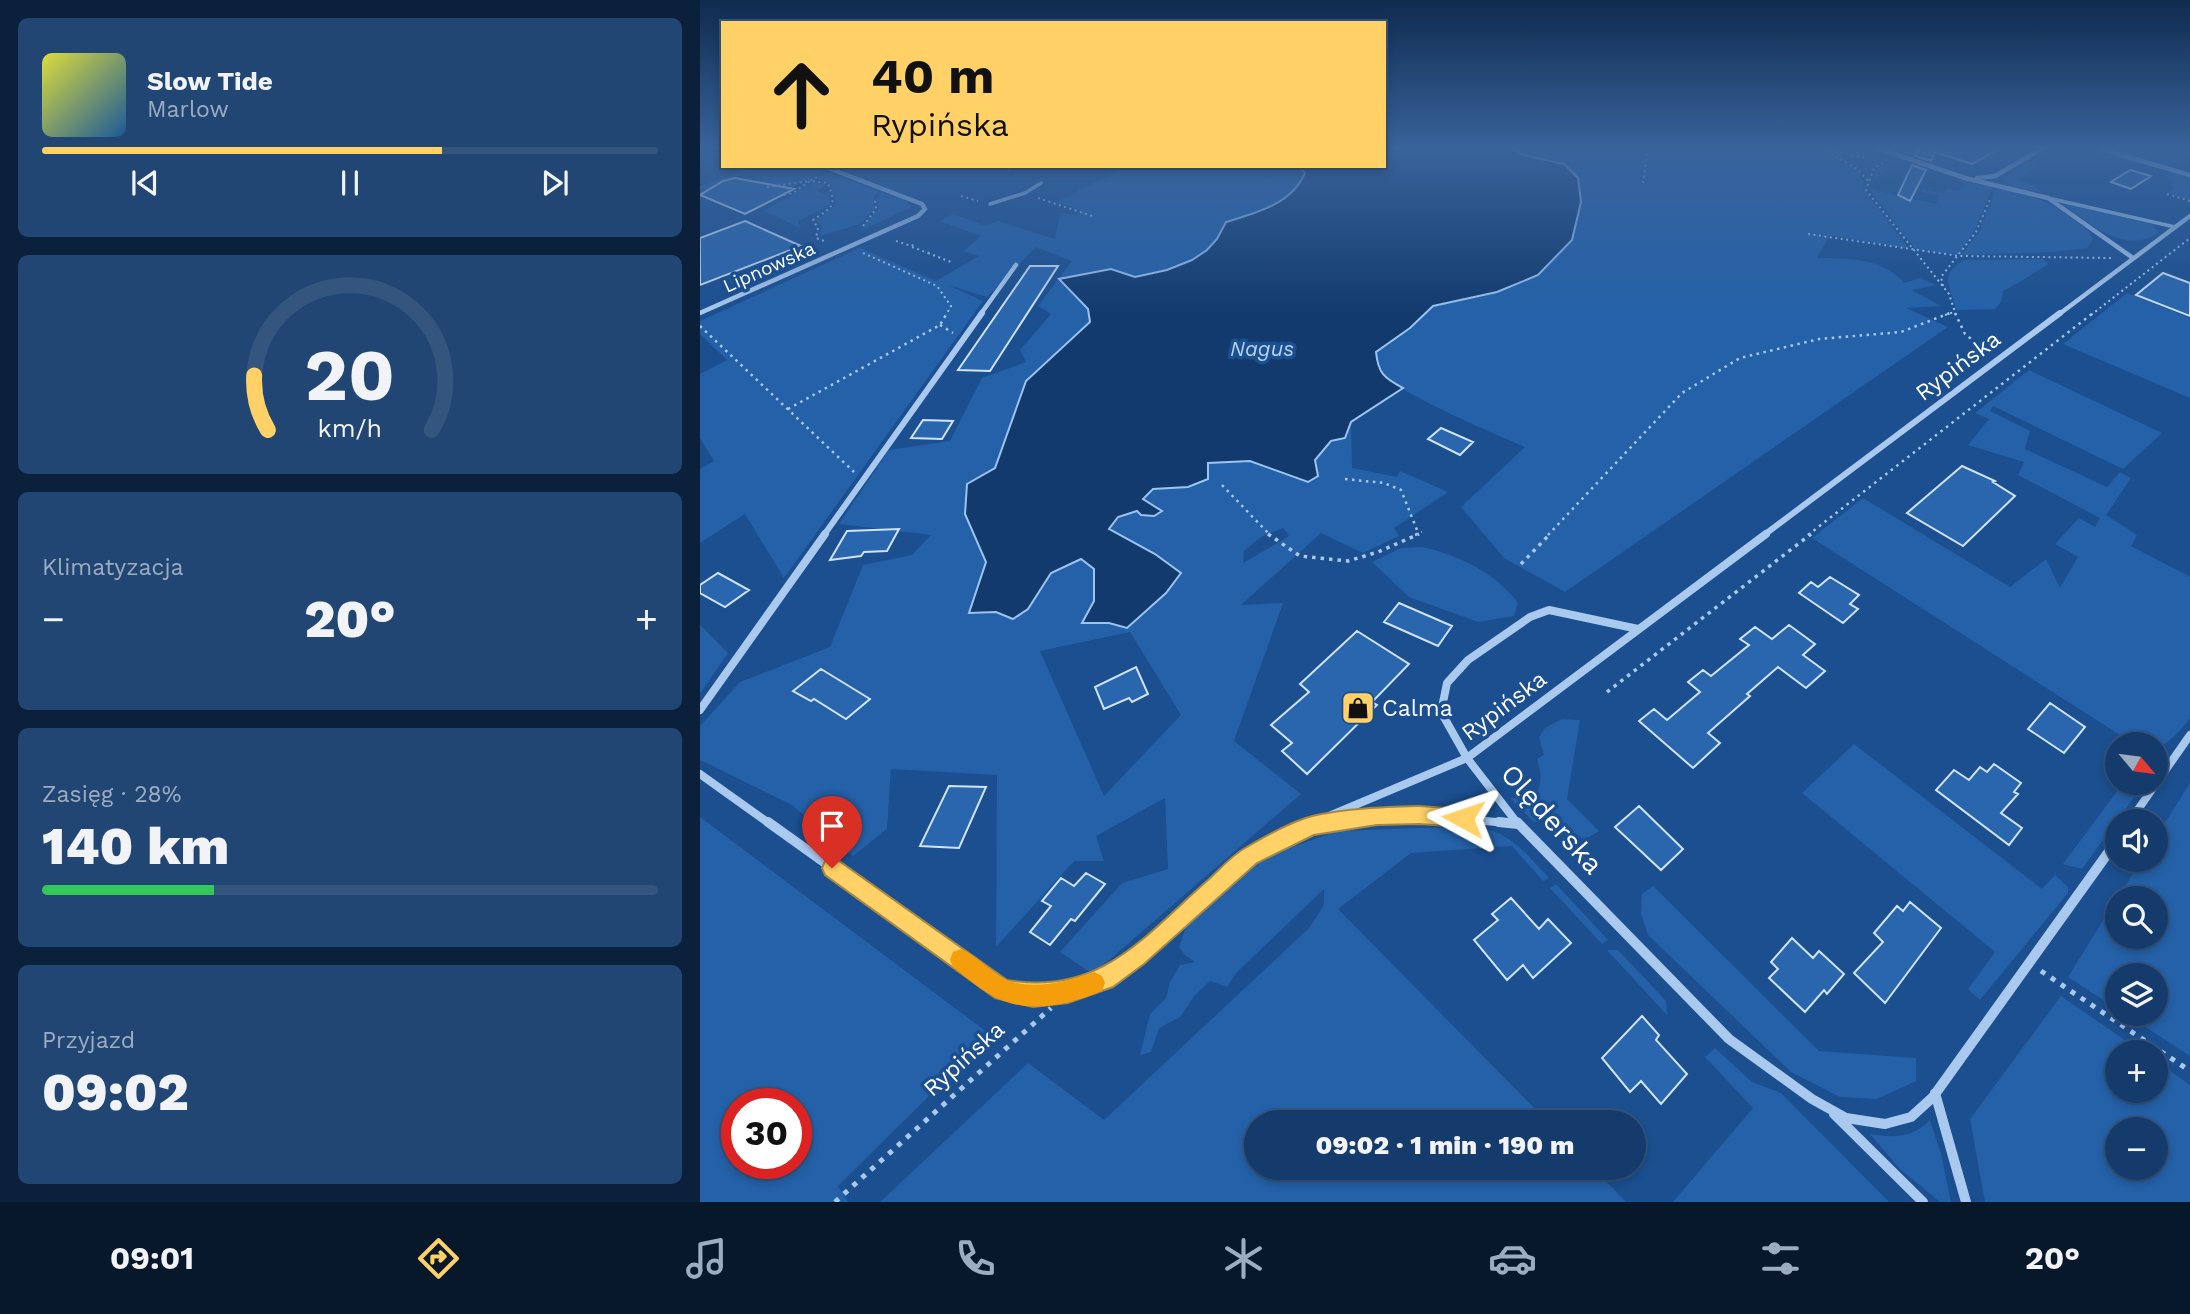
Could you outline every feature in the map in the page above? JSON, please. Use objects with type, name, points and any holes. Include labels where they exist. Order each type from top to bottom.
[{"type":"street","name":"Lipnowska","points":[[700,313],[918,216],[925,209],[920,203]]},
{"type":"street","points":[[2055,203],[2133,258]]},
{"type":"street","name":"Rypińska","points":[[1068,992],[1105,980],[1137,957],[1250,856],[1360,802],[1467,758],[2190,216]]},
{"type":"street","points":[[700,710],[1016,265]]},
{"type":"street","name":"Olęderska","points":[[1639,629],[1549,610],[1530,617],[1468,660],[1447,683],[1441,712],[1467,758],[1518,824],[1729,1039],[1768,1069],[1829,1109],[1855,1122],[1892,1123],[1911,1117],[1935,1093],[2031,964],[2105,858]]},
{"type":"street","points":[[2138,809],[2190,735]]},
{"type":"street","points":[[700,774],[1003,990],[1033,995],[1068,992]]},
{"type":"street","points":[[1312,826],[1377,816],[1419,815],[1518,824]]},
{"type":"street","points":[[1935,1093],[1966,1202]]},
{"type":"street","name":"Olęderska","points":[[1829,1109],[1923,1202]]},
{"type":"lane","points":[[2070,203],[2175,228]]},
{"type":"path","points":[[831,244],[816,238],[818,228],[813,220],[832,207],[833,203]]},
{"type":"path","points":[[857,233],[876,209],[875,203]]},
{"type":"path","points":[[1054,203],[1095,217]]},
{"type":"path","points":[[1876,203],[1949,294],[1965,334],[1998,359]]},
{"type":"path","points":[[1943,287],[1941,277],[1976,232],[1989,203]]},
{"type":"path","points":[[1808,234],[1959,256],[2133,258]]},
{"type":"path","points":[[1607,692],[2190,238]]},
{"type":"path","points":[[891,239],[951,262]]},
{"type":"path","points":[[911,246],[915,244]]},
{"type":"path","points":[[788,409],[940,325],[951,306],[937,286],[863,254]]},
{"type":"path","points":[[1521,564],[1682,393],[1740,358],[1819,339],[1901,332],[1954,312]]},
{"type":"path","points":[[700,326],[863,481]]},
{"type":"path","points":[[1222,485],[1268,534],[1300,556],[1348,561],[1378,552],[1420,531],[1401,490],[1384,483],[1345,479]]},
{"type":"path","points":[[2031,964],[2190,1071]]},
{"type":"path","name":"Rypińska","points":[[835,1202],[1068,992]]},
{"type":"shaded area","points":[[778,203],[831,205],[798,221],[800,228],[764,211]]},
{"type":"shaded area","points":[[873,203],[874,209],[860,224],[820,236],[822,227],[816,220],[836,205]]},
{"type":"shaded area","points":[[877,203],[909,203],[911,207],[860,231],[878,209]]},
{"type":"shaded area","points":[[1060,203],[1277,203],[1226,222],[1207,250],[1192,260],[1167,270],[1135,277],[1111,269],[1059,280],[1088,310],[1090,322],[1026,381],[995,468],[965,514],[986,562],[1051,573],[1081,558],[1094,569],[1094,601],[1082,623],[1109,623],[1127,628],[1121,534],[1108,529],[1118,517],[1159,507],[1143,499],[1153,489],[1188,487],[1208,479],[1208,463],[1250,461],[1308,482],[1320,454],[1337,440],[1345,438],[1351,422],[1352,468],[1397,477],[1400,471],[1448,492],[1394,528],[1399,536],[1363,553],[1321,533],[1241,605],[1283,603],[1234,741],[1301,794],[1093,974],[1060,952],[1122,883],[1168,869],[1165,798],[1096,836],[1104,861],[1074,861],[996,947],[997,775],[891,769],[887,829],[853,856],[792,805],[700,760],[700,726],[740,682],[830,647],[863,565],[912,555],[931,535],[839,524],[889,450],[950,441],[982,378],[1026,362],[1020,350],[1051,314],[1038,306],[1072,261],[1036,247],[987,297],[948,285],[983,301],[784,578],[745,514],[700,543],[700,469],[714,461],[700,438],[700,374],[727,360],[700,334],[700,321],[860,248],[936,281],[979,256],[964,251],[981,236],[940,221],[953,214],[985,226],[998,221],[1055,239],[1060,213],[1080,215],[1079,210]],"holes":[[[1283,528],[1289,536],[1243,563],[1244,551],[1261,537]],[[1130,632],[1181,715],[1104,796],[1040,651]]]},
{"type":"shaded area","points":[[1567,203],[1874,203],[1909,249],[1830,235],[1817,258],[1864,261],[1886,269],[1904,283],[1920,278],[1936,285],[1912,290],[1941,306],[1906,308],[1948,327],[1565,592],[1504,558],[1461,507],[1525,447],[1422,400],[1401,388],[1378,368],[1375,352],[1410,328],[1433,306],[1497,292]]},
{"type":"shaded area","points":[[1880,203],[1932,203],[1986,203],[1974,231],[1958,255],[1916,250]]},
{"type":"shaded area","points":[[1991,203],[2046,203],[2082,227],[2093,240],[2087,248],[2053,252],[1961,255],[1979,232]]},
{"type":"shaded area","points":[[2062,203],[2151,224],[2159,232],[2146,239],[2134,241],[2121,239],[2095,227]]},
{"type":"shaded area","points":[[2043,259],[2049,264],[2003,291],[2001,302],[1995,309],[1956,310],[1948,282],[1956,265],[1965,260]]},
{"type":"shaded area","points":[[2127,293],[2190,318],[2190,398],[2063,344]]},
{"type":"shaded area","points":[[2029,370],[2162,433],[2123,469],[1993,406],[1990,411],[2030,431],[2025,449],[2107,487],[2120,472],[2131,478],[2106,515],[2137,535],[2131,546],[2190,577],[2190,718],[2168,741],[2168,732],[2115,732],[1812,538],[1863,498],[2010,587],[2046,559],[2060,588],[2078,557],[2055,544],[2079,518],[2095,527],[2100,518],[2018,475],[2024,462],[1968,445],[1989,419],[1975,413]]},
{"type":"shaded area","points":[[1422,547],[1462,560],[1498,582],[1518,603],[1514,616],[1478,622],[1409,597],[1372,562],[1401,548]]},
{"type":"shaded area","points":[[700,625],[728,653],[700,694]]},
{"type":"shaded area","points":[[1562,719],[1580,720],[1567,799],[1599,831],[1586,839],[1564,834],[1545,823],[1534,822],[1510,798],[1531,799],[1538,790],[1540,770],[1537,759],[1544,755],[1539,737],[1545,728]]},
{"type":"shaded area","points":[[1854,744],[2042,889],[2055,875],[2068,887],[2068,893],[1980,1000],[1968,989],[1995,952],[1802,793]]},
{"type":"shaded area","points":[[2190,783],[2190,1056],[2144,1026],[2168,1026],[2168,963],[2105,963],[2105,1001],[2068,977],[2105,917],[2105,949],[2168,949],[2168,886],[2125,886],[2134,872],[2168,872],[2168,818]]},
{"type":"shaded area","points":[[2114,795],[2136,795],[2126,809],[2105,809],[2105,837],[2082,869],[2063,864]]},
{"type":"shaded area","points":[[700,817],[991,1035],[838,1186],[848,1202],[700,1202]]},
{"type":"shaded area","points":[[1475,826],[1508,839],[1549,878],[1543,881],[1512,846],[1411,853],[1338,909],[1536,1110],[1244,1110],[1244,1180],[1605,1180],[1626,1202],[880,1202],[1028,1063],[1104,1120],[1309,928],[1324,905],[1324,889],[1236,973],[1227,987],[1210,981],[1195,995],[1180,1017],[1159,1028],[1151,1052],[1140,1055],[1150,1014],[1166,998],[1170,982],[1180,965],[1195,962],[1179,947],[1186,927],[1239,873],[1276,853],[1337,831]]},
{"type":"shaded area","points":[[1556,884],[1608,940],[1602,944],[1550,888]]},
{"type":"shaded area","points":[[1653,886],[1819,1051],[1916,1058],[1916,1081],[1877,1099],[1840,1097],[1791,1072],[1648,935],[1641,914],[1642,894]]},
{"type":"shaded area","points":[[1607,950],[1618,950],[1666,1001],[1667,1015]]},
{"type":"shaded area","points":[[2061,996],[2125,1040],[2105,1040],[2105,1103],[2168,1103],[2168,1069],[2190,1085],[2190,1202],[1985,1202],[1970,1119]]},
{"type":"shaded area","points":[[1715,1048],[1752,1082],[1781,1093],[1889,1202],[1673,1202],[1753,1108],[1705,1057]]},
{"type":"shaded area","points":[[1930,1120],[1941,1154],[1951,1202],[1940,1202],[1900,1169],[1870,1134],[1903,1135],[1917,1130]]},
{"type":"water","name":"Nagus","points":[[1277,203],[1581,203],[1572,240],[1538,275],[1497,292],[1433,306],[1410,328],[1376,352],[1383,374],[1403,388],[1351,422],[1345,438],[1331,441],[1315,460],[1318,476],[1308,482],[1250,461],[1208,463],[1208,479],[1188,487],[1153,489],[1143,499],[1162,511],[1154,516],[1141,515],[1137,511],[1118,517],[1109,529],[1155,554],[1181,573],[1166,593],[1127,628],[1109,623],[1082,623],[1094,601],[1094,569],[1081,559],[1051,573],[1028,609],[1013,619],[996,612],[969,613],[986,562],[965,514],[967,484],[995,468],[1026,381],[1090,322],[1088,309],[1059,279],[1111,269],[1135,277],[1167,270],[1192,260],[1207,250],[1226,222]]},
{"type":"building","points":[[719,203],[766,203],[745,214]]},
{"type":"building","points":[[745,221],[801,246],[700,285],[700,238]]},
{"type":"building","points":[[1030,266],[1058,266],[990,371],[958,370]]},
{"type":"building","points":[[2163,273],[2190,283],[2190,316],[2136,295]]},
{"type":"building","points":[[923,420],[953,421],[942,439],[911,438]]},
{"type":"building","points":[[1441,428],[1473,442],[1460,455],[1428,439]]},
{"type":"building","points":[[1962,466],[1995,481],[1993,482],[2015,496],[1963,546],[1907,513]]},
{"type":"building","points":[[899,529],[887,551],[864,552],[861,556],[830,560],[847,531]]},
{"type":"building","points":[[718,573],[749,590],[725,607],[700,593],[700,585]]},
{"type":"building","points":[[1830,577],[1859,595],[1850,604],[1858,609],[1843,623],[1799,593],[1811,582],[1818,587]]},
{"type":"building","points":[[1399,603],[1452,626],[1438,646],[1384,622]]},
{"type":"building","points":[[1789,625],[1815,644],[1803,655],[1825,671],[1806,688],[1778,667],[1708,733],[1720,743],[1693,768],[1639,721],[1654,709],[1667,720],[1700,692],[1688,682],[1703,670],[1711,676],[1749,645],[1740,639],[1755,627],[1772,639]]},
{"type":"building","points":[[1357,631],[1409,664],[1372,702],[1377,705],[1307,774],[1282,751],[1292,743],[1271,725],[1309,692],[1300,684]]},
{"type":"building","points":[[1136,667],[1148,694],[1132,702],[1129,698],[1104,709],[1095,687]]},
{"type":"building","points":[[821,669],[870,699],[846,719],[814,699],[811,701],[793,691]]},
{"type":"building","points":[[2050,703],[2085,727],[2064,753],[2028,729]]},
{"type":"building","points":[[1994,764],[2021,783],[2014,792],[2018,794],[2001,813],[2022,828],[2009,845],[1936,790],[1954,770],[1969,780],[1980,767],[1987,772]]},
{"type":"building","points":[[949,786],[986,787],[959,848],[920,846]]},
{"type":"building","points":[[1639,806],[1683,849],[1661,870],[1615,827]]},
{"type":"building","points":[[1086,873],[1105,884],[1075,921],[1071,919],[1050,945],[1030,932],[1051,906],[1042,901],[1061,878],[1074,886]]},
{"type":"building","points":[[1511,898],[1539,929],[1548,919],[1571,943],[1533,978],[1523,965],[1507,980],[1474,940],[1498,920],[1492,914]]},
{"type":"building","points":[[1910,902],[1941,928],[1885,1003],[1854,973],[1883,942],[1874,933],[1897,906],[1903,911]]},
{"type":"building","points":[[1792,938],[1813,958],[1819,951],[1844,974],[1827,994],[1824,990],[1805,1012],[1769,978],[1778,969],[1771,962]]},
{"type":"building","points":[[1642,1016],[1659,1035],[1656,1040],[1687,1074],[1661,1104],[1641,1081],[1630,1092],[1602,1058]]},
{"type":"slow traffic","points":[[961,960],[1003,990],[1033,995],[1068,992],[1094,983]]},
{"type":"place","name":"Calma","points":[[1358,708]]},
{"type":"route","points":[[832,868],[1003,990],[1033,995],[1068,992],[1105,980],[1137,957],[1250,856],[1284,837],[1312,826],[1377,816],[1463,818]]}]
